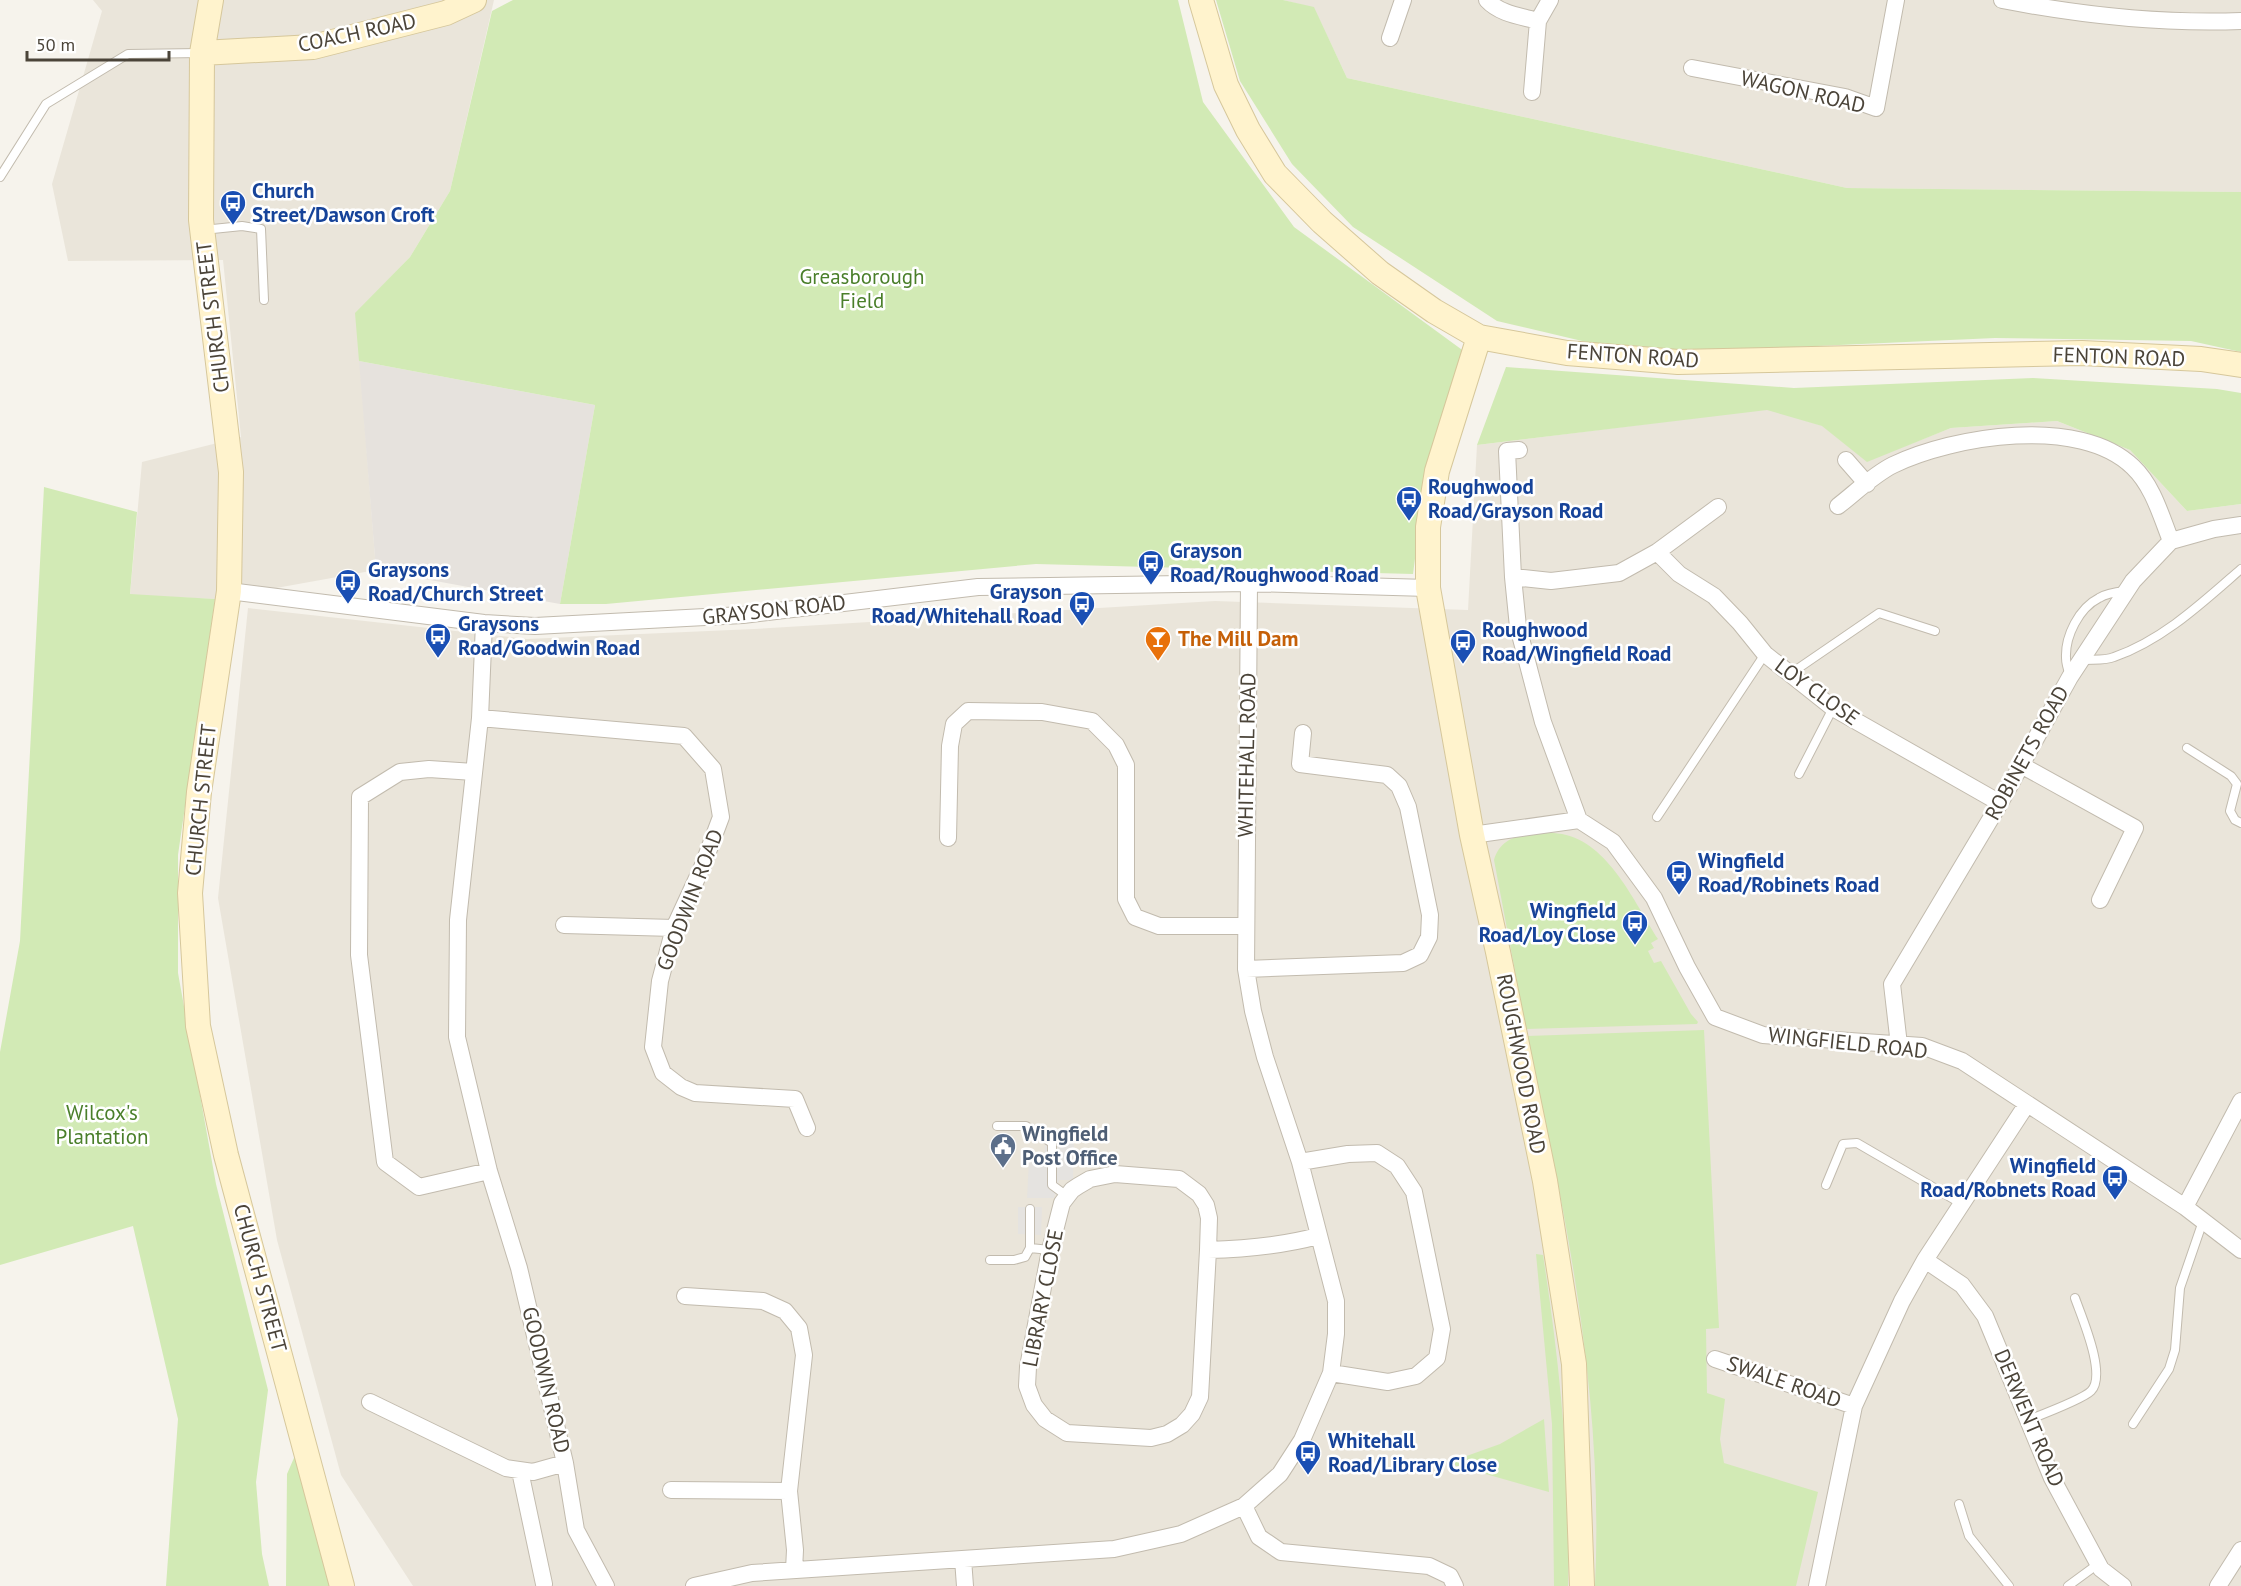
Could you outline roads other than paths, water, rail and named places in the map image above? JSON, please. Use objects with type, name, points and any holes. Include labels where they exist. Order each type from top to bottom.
[{"type":"street","name":"CHURCH STREET","points":[[211,0],[202,53],[202,230],[231,472],[229,591],[199,792],[190,893],[198,1026],[226,1155],[342,1586]]},
{"type":"street","name":"COACH ROAD","points":[[202,53],[313,47],[446,13],[474,0]]},
{"type":"street","name":"FENTON ROAD","points":[[1201,0],[1226,85],[1248,130],[1275,174],[1322,222],[1380,273],[1434,311],[1479,337],[1567,353],[1678,362],[2082,353],[2201,359],[2241,364]]},
{"type":"street","points":[[1390,38],[1403,0]]},
{"type":"street","points":[[1487,0],[1493,6],[1509,13],[1538,21]]},
{"type":"street","points":[[1532,92],[1538,21],[1550,0]]},
{"type":"street","name":"WAGON ROAD","points":[[1692,68],[1845,97],[1876,108],[1896,0]]},
{"type":"street","points":[[2002,0],[2045,8],[2133,18],[2241,21]]},
{"type":"street","name":"ROUGHWOOD ROAD","points":[[1479,337],[1437,471],[1428,527],[1428,588],[1472,835],[1545,1181],[1574,1364],[1582,1586]]},
{"type":"street","points":[[1838,506],[1891,466],[1930,450],[1986,438],[2028,435],[2072,439],[2110,451],[2134,468],[2152,494],[2171,541],[2214,529],[2241,525]]},
{"type":"street","points":[[1472,835],[1579,820],[1543,722],[1518,627],[1513,577],[1507,451],[1519,450]]},
{"type":"street","points":[[1846,460],[1867,484]]},
{"type":"street","points":[[1513,577],[1551,581],[1619,573],[1657,552],[1718,507]]},
{"type":"street","name":"ROBINETS ROAD","points":[[1899,1045],[1892,984],[2000,803],[2070,677],[2127,591],[2171,541]]},
{"type":"street","name":"LOY CLOSE","points":[[1657,552],[1679,574],[1714,597],[1740,623],[1765,654],[1833,708],[2000,803]]},
{"type":"street","name":"GRAYSON ROAD","points":[[229,591],[484,623],[535,626],[743,615],[978,587],[1249,583],[1428,588]]},
{"type":"street","name":"WHITEHALL ROAD","points":[[694,1586],[752,1573],[1114,1549],[1181,1534],[1244,1506],[1280,1474],[1302,1440],[1331,1373],[1336,1334],[1336,1301],[1330,1269],[1318,1236],[1300,1162],[1265,1057],[1253,1011],[1246,969],[1249,583]]},
{"type":"street","name":"GOODWIN ROAD","points":[[484,623],[480,718],[458,920],[457,1037],[489,1171],[519,1268],[565,1463],[576,1530],[606,1586]]},
{"type":"street","points":[[948,838],[952,735],[954,724],[968,711],[1042,712],[1092,721],[1116,745],[1126,765],[1126,899],[1135,917],[1159,926],[1245,926]]},
{"type":"street","name":"GOODWIN ROAD","points":[[480,718],[684,736],[713,769],[721,817],[704,866],[674,928],[660,981],[653,1047],[663,1073],[681,1087],[695,1094],[795,1099],[807,1128]]},
{"type":"street","points":[[1246,969],[1403,963],[1420,954],[1429,937],[1430,915],[1408,807],[1399,786],[1387,775],[1300,764],[1303,733]]},
{"type":"street","points":[[2021,765],[2135,828],[2100,900]]},
{"type":"street","points":[[474,772],[429,769],[400,772],[360,797],[358,955],[385,1162],[419,1187],[489,1171]]},
{"type":"street","name":"WINGFIELD ROAD","points":[[1579,820],[1612,842],[1654,898],[1687,967],[1715,1017],[1763,1035],[1922,1046],[1962,1061],[2185,1207],[2241,1250]]},
{"type":"street","points":[[564,925],[674,928]]},
{"type":"street","points":[[2185,1207],[2241,1101]]},
{"type":"street","points":[[1817,1586],[1854,1406],[1902,1301],[1924,1260],[2027,1104]]},
{"type":"street","points":[[1300,1162],[1348,1154],[1377,1153],[1397,1166],[1414,1192],[1442,1329],[1437,1358],[1416,1376],[1388,1382],[1331,1373]]},
{"type":"street","name":"LIBRARY CLOSE","points":[[1114,1174],[1179,1179],[1199,1194],[1206,1205],[1209,1218],[1208,1250],[1200,1397],[1192,1413],[1182,1425],[1167,1434],[1151,1438],[1067,1432],[1045,1419],[1034,1406],[1027,1386],[1028,1367],[1050,1250],[1062,1203],[1067,1196],[1078,1186],[1103,1175],[1114,1174]]},
{"type":"street","points":[[1208,1250],[1260,1248],[1289,1244],[1318,1236]]},
{"type":"street","name":"DERWENT ROAD","points":[[1924,1260],[1962,1285],[1985,1316],[2052,1478],[2101,1569],[2122,1586]]},
{"type":"street","points":[[684,1296],[763,1302],[785,1311],[799,1328],[804,1355],[789,1491],[795,1550],[794,1570]]},
{"type":"street","name":"SWALE ROAD","points":[[1715,1359],[1854,1406]]},
{"type":"street","points":[[370,1402],[506,1468],[533,1472],[565,1463]]},
{"type":"street","points":[[520,1471],[544,1584]]},
{"type":"street","points":[[671,1490],[789,1491]]},
{"type":"street","points":[[1244,1506],[1259,1537],[1281,1552],[1429,1566],[1450,1576],[1455,1586]]},
{"type":"street","points":[[2218,1586],[2241,1550]]},
{"type":"street","points":[[963,1559],[965,1586]]},
{"type":"lane","points":[[0,177],[46,104],[129,54],[202,53]]},
{"type":"lane","points":[[202,230],[242,226],[261,229],[264,300]]},
{"type":"lane","points":[[2081,660],[2113,658],[2152,639],[2195,609],[2241,568]]},
{"type":"lane","points":[[2070,677],[2066,659],[2067,642],[2078,617],[2097,598],[2110,593],[2127,591]]},
{"type":"lane","points":[[1790,675],[1880,613],[1935,631]]},
{"type":"lane","points":[[1657,818],[1765,654]]},
{"type":"lane","points":[[1799,774],[1833,708]]},
{"type":"lane","points":[[2187,748],[2231,776],[2237,784],[2230,811],[2235,820],[2241,823]]},
{"type":"lane","points":[[997,1126],[1026,1126],[1052,1143],[1052,1185],[1067,1196]]},
{"type":"lane","points":[[1826,1185],[1843,1144],[1857,1143],[1962,1204]]},
{"type":"lane","points":[[990,1260],[1014,1260],[1025,1257],[1030,1248],[1030,1209]]},
{"type":"lane","points":[[2133,1424],[2169,1369],[2175,1350],[2180,1288],[2203,1221]]},
{"type":"lane","points":[[1030,1248],[1050,1250]]},
{"type":"lane","points":[[2028,1420],[2091,1392],[2097,1382],[2097,1368],[2075,1299]]},
{"type":"lane","points":[[1959,1504],[1969,1536],[2009,1586]]},
{"type":"lane","points":[[2068,1586],[2098,1564]]},
{"type":"place","name":"Church Street/Dawson Croft","points":[[233,226]]},
{"type":"place","name":"Roughwood Road/Grayson Road","points":[[1409,522]]},
{"type":"place","name":"Grayson Road/Roughwood Road","points":[[1151,586]]},
{"type":"place","name":"Graysons Road/Church Street","points":[[348,605]]},
{"type":"place","name":"Grayson Road/Whitehall Road","points":[[1082,627]]},
{"type":"place","name":"Graysons Road/Goodwin Road","points":[[438,659]]},
{"type":"place","name":"The Mill Dam","points":[[1158,662]]},
{"type":"place","name":"Roughwood Road/Wingfield Road","points":[[1463,665]]},
{"type":"place","name":"Wingfield Road/Robinets Road","points":[[1679,896]]},
{"type":"place","name":"Wingfield Road/Loy Close","points":[[1635,946]]},
{"type":"place","name":"Wingfield Post Office","points":[[1003,1169]]},
{"type":"place","name":"Wingfield Road/Robnets Road","points":[[2115,1201]]},
{"type":"place","name":"Whitehall Road/Library Close","points":[[1308,1476]]},
{"type":"park label","name":"Greasborough Field","points":[[862,289]]},
{"type":"park label","name":"Wilcox's Plantation","points":[[102,1125]]}]
